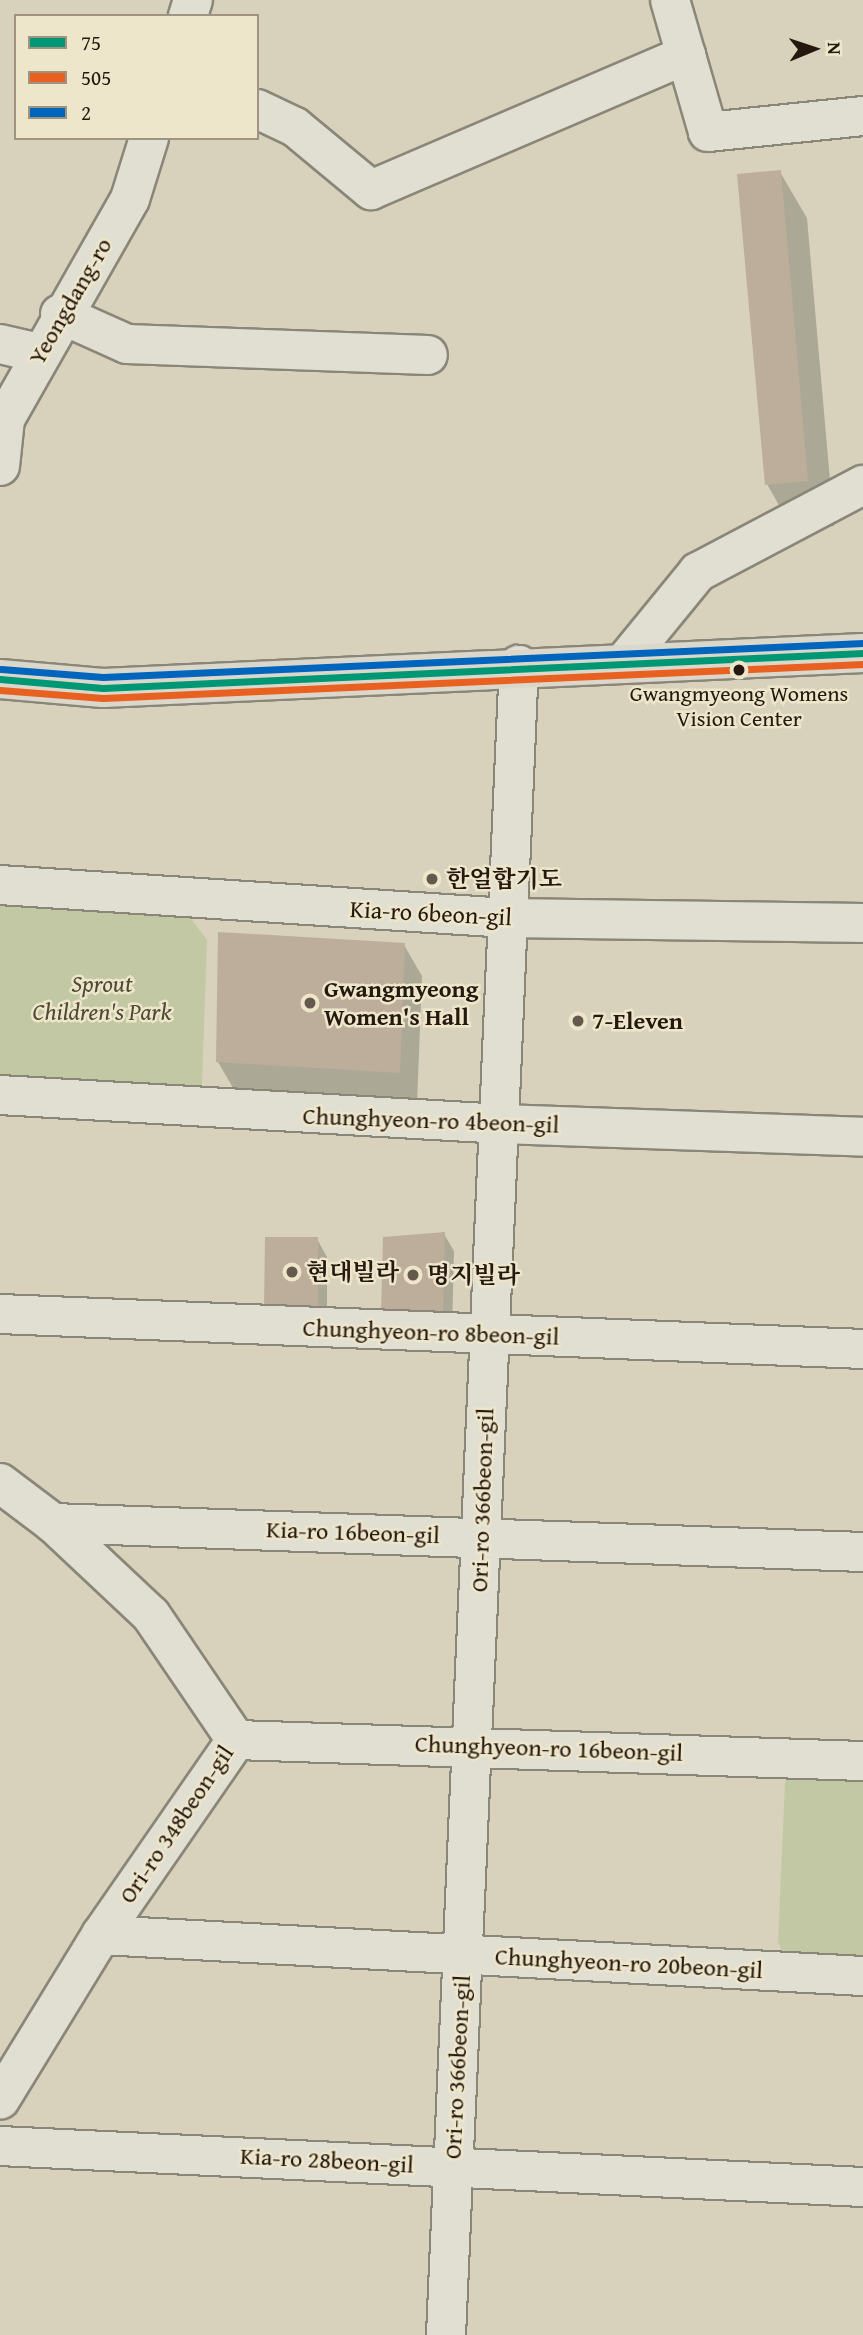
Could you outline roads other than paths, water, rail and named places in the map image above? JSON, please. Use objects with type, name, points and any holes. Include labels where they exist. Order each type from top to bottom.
[{"type":"main road","points":[[0,679],[103,688],[626,660],[863,653]]},
{"type":"street","points":[[670,0],[708,132],[863,116]]},
{"type":"street","points":[[259,110],[295,127],[371,190],[686,55]]},
{"type":"street","name":"Yeongdang-ro","points":[[0,466],[5,419],[60,313],[130,199],[148,140]]},
{"type":"street","points":[[60,313],[127,344],[428,355]]},
{"type":"street","points":[[0,344],[39,353]]},
{"type":"street","points":[[626,660],[698,572],[863,485]]},
{"type":"street","name":"Ori-ro 366beon-gil","points":[[446,2335],[519,665]]},
{"type":"street","name":"Kia-ro 6beon-gil","points":[[0,885],[508,918],[863,923]]},
{"type":"street","name":"Chunghyeon-ro 4beon-gil","points":[[0,1095],[499,1124],[863,1137]]},
{"type":"street","name":"Chunghyeon-ro 8beon-gil","points":[[0,1314],[863,1349]]},
{"type":"street","name":"Ori-ro 348beon-gil","points":[[0,1483],[53,1522],[151,1615],[236,1740],[101,1935],[0,2100]]},
{"type":"street","name":"Kia-ro 16beon-gil","points":[[53,1522],[481,1535],[863,1552]]},
{"type":"street","name":"Chunghyeon-ro 16beon-gil","points":[[236,1740],[471,1744],[863,1761]]},
{"type":"street","name":"Chunghyeon-ro 20beon-gil","points":[[101,1935],[863,1976]]},
{"type":"street","name":"Kia-ro 28beon-gil","points":[[0,2146],[863,2187]]},
{"type":"place","name":"Gwangmyeong Womens Vision Center","points":[[739,670]]},
{"type":"place","name":"한얼합기도","points":[[432,879]]},
{"type":"place","name":"Gwangmyeong Women's Hall","points":[[310,1003]]},
{"type":"place","name":"7-Eleven","points":[[578,1021]]},
{"type":"place","name":"현대빌라","points":[[292,1272]]},
{"type":"place","name":"명지빌라","points":[[413,1275]]},
{"type":"park label","name":"Sprout Children's Park","points":[[102,998]]}]
